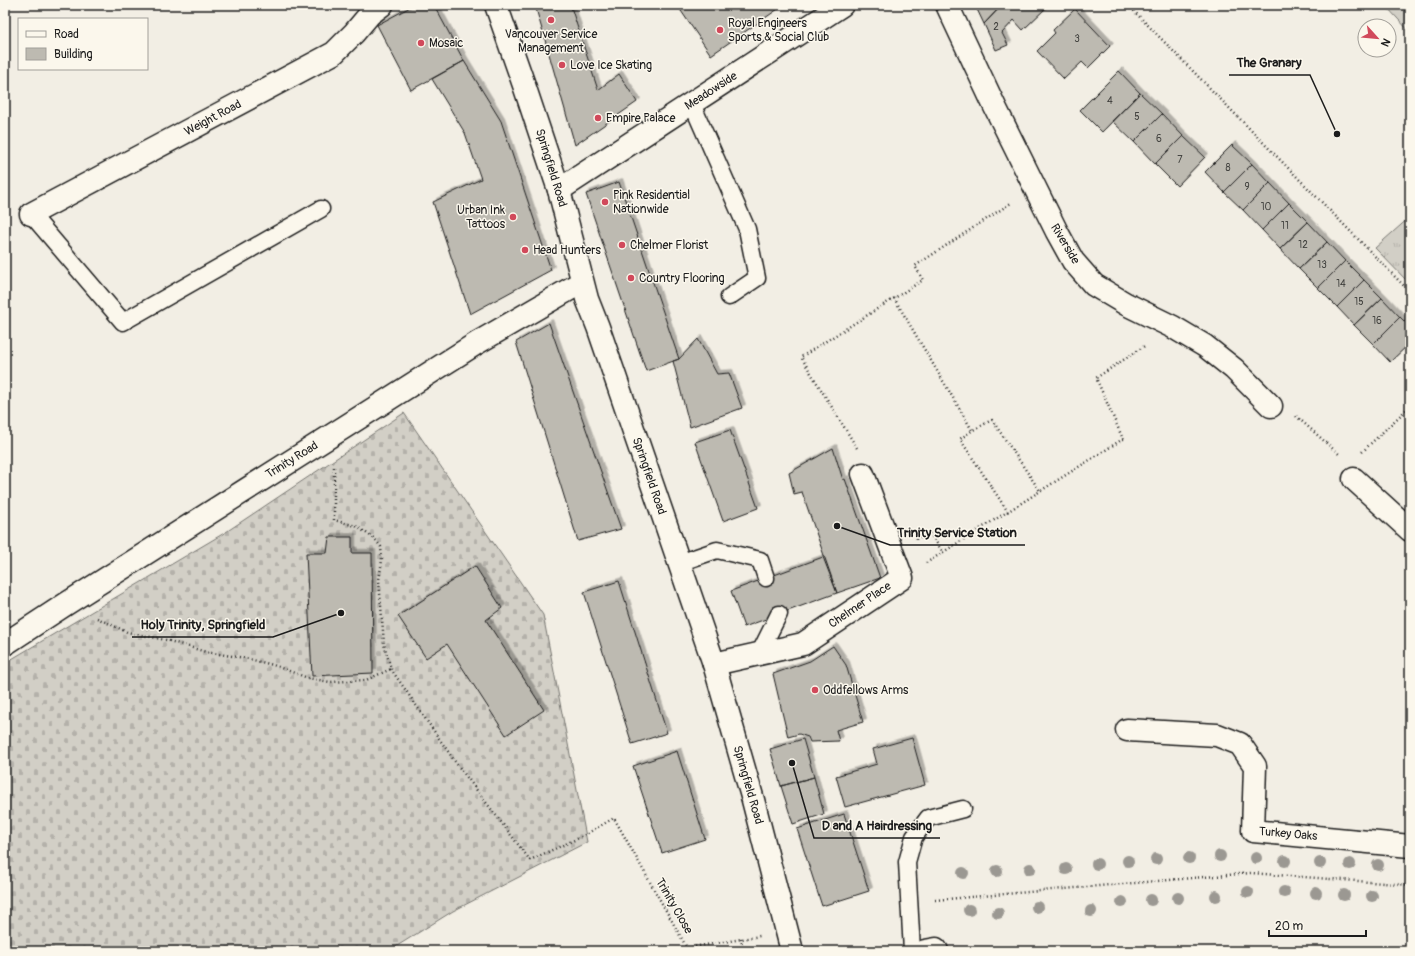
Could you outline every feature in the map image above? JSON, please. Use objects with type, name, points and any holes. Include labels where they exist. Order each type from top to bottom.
[{"type":"street","name":"Weight Road","points":[[31,214],[334,53],[370,14],[382,5]]},
{"type":"street","name":"Springfield Road","points":[[496,5],[559,190],[587,299],[714,664],[753,800],[789,942]]},
{"type":"street","name":"Meadowside","points":[[559,190],[842,5]]},
{"type":"street","name":"Riverside","points":[[947,5],[1035,187],[1073,261],[1094,285],[1126,304],[1173,327],[1205,346],[1234,369],[1271,406]]},
{"type":"street","name":"Trinity Road","points":[[5,644],[477,343],[582,282]]},
{"type":"street","name":"Chelmer Place","points":[[714,664],[803,644],[902,578],[863,474]]},
{"type":"street","points":[[1354,479],[1410,530]]},
{"type":"street","name":"Turkey Oaks","points":[[1127,730],[1217,735],[1240,744],[1254,766],[1253,831],[1410,846]]},
{"type":"street","points":[[924,951],[936,949],[937,951]]},
{"type":"lane","points":[[692,104],[747,229],[757,278],[729,297]]},
{"type":"lane","points":[[31,214],[123,322],[321,209]]},
{"type":"lane","points":[[679,563],[717,550],[760,560],[766,578]]},
{"type":"lane","points":[[759,654],[779,614]]},
{"type":"lane","points":[[912,951],[907,862],[914,837],[928,818],[963,809]]},
{"type":"path","points":[[1128,5],[1410,292]]},
{"type":"path","points":[[859,452],[801,356],[923,280],[914,266],[1035,187]]},
{"type":"path","points":[[894,298],[972,430]]},
{"type":"path","points":[[902,578],[1123,439],[1096,378],[1173,327]]},
{"type":"path","points":[[1271,406],[1296,415],[1345,459]]},
{"type":"path","points":[[1361,453],[1410,406]]},
{"type":"path","points":[[1008,512],[960,439],[972,430],[992,420],[1040,491]]},
{"type":"path","points":[[66,604],[127,632],[166,640],[206,652],[245,658],[273,665],[308,678],[330,682],[366,680],[390,669],[384,644],[379,580],[382,560],[381,547],[375,539],[356,526],[334,520],[333,490],[335,433]]},
{"type":"path","points":[[914,540],[929,532],[943,552]]},
{"type":"path","name":"Trinity Close","points":[[390,669],[456,763],[530,860],[581,837],[614,818],[687,948],[742,938],[789,942]]},
{"type":"path","points":[[935,906],[935,899],[1251,873],[1410,885]]},
{"type":"path","points":[[742,938],[743,951]]},
{"type":"green space","points":[[1385,5],[1410,5],[1410,32]]},
{"type":"green space","points":[[1410,217],[1410,284],[1375,248]]},
{"type":"green space","points":[[404,413],[543,615],[587,842],[453,911],[389,951],[5,951],[5,663],[226,532]]},
{"type":"building","name":"Mosaic","points":[[414,5],[434,5],[464,61],[411,90],[377,25]]},
{"type":"building","points":[[535,5],[574,5],[571,7],[598,90],[619,74],[637,102],[575,145]]},
{"type":"building","name":"Royal Engineers Sports & Social Club","points":[[677,5],[784,5],[711,55]]},
{"type":"building","points":[[975,5],[1002,5],[984,24]]},
{"type":"building","points":[[1002,5],[1049,5],[1023,30],[1014,20],[1002,33],[1008,45],[996,50],[984,24]]},
{"type":"building","points":[[1075,9],[1110,46],[1088,68],[1082,62],[1064,79],[1037,51],[1055,33],[1053,30]]},
{"type":"building","points":[[464,61],[501,121],[551,270],[470,314],[433,202],[481,179],[465,133],[432,79]]},
{"type":"building","points":[[1119,71],[1140,93],[1102,132],[1080,110]]},
{"type":"building","points":[[1140,93],[1162,114],[1134,142],[1112,121]]},
{"type":"building","points":[[1162,114],[1183,136],[1155,164],[1134,142]]},
{"type":"building","points":[[1183,136],[1205,157],[1177,186],[1155,164]]},
{"type":"building","points":[[1232,145],[1252,164],[1224,192],[1205,172]]},
{"type":"building","points":[[1252,164],[1270,183],[1243,210],[1224,192]]},
{"type":"building","points":[[619,182],[679,359],[646,371],[586,194]]},
{"type":"building","points":[[1270,183],[1289,203],[1262,230],[1243,210]]},
{"type":"building","points":[[1289,203],[1308,222],[1280,249],[1262,230]]},
{"type":"building","points":[[1308,222],[1327,242],[1299,269],[1280,249]]},
{"type":"building","points":[[1327,242],[1345,261],[1318,288],[1299,269]]},
{"type":"building","points":[[1345,261],[1364,280],[1337,307],[1318,288]]},
{"type":"building","points":[[1364,280],[1382,298],[1354,325],[1337,307]]},
{"type":"building","points":[[1382,298],[1400,317],[1373,344],[1354,325]]},
{"type":"building","points":[[1400,317],[1410,327],[1410,343],[1390,362],[1373,344]]},
{"type":"building","points":[[549,323],[621,529],[578,541],[516,342]]},
{"type":"building","points":[[698,339],[717,374],[729,373],[742,408],[690,427],[673,361],[679,359]]},
{"type":"building","points":[[730,430],[758,508],[723,521],[695,442]]},
{"type":"building","points":[[833,448],[843,480],[845,479],[880,578],[837,593],[802,492],[794,494],[789,473]]},
{"type":"building","points":[[329,537],[352,537],[352,553],[372,553],[373,673],[312,676],[306,553],[327,553]]},
{"type":"building","points":[[823,557],[837,593],[744,627],[731,591]]},
{"type":"building","points":[[475,566],[502,608],[486,620],[544,710],[506,735],[447,644],[426,658],[398,616]]},
{"type":"building","points":[[619,581],[667,733],[632,744],[584,592]]},
{"type":"building","name":"Oddfellows Arms","points":[[833,646],[846,665],[863,722],[836,730],[839,741],[810,742],[808,737],[799,734],[788,737],[773,674],[810,661]]},
{"type":"building","points":[[912,738],[925,785],[845,807],[836,776],[877,764],[873,749]]},
{"type":"building","points":[[803,739],[814,777],[781,786],[770,749]]},
{"type":"building","points":[[677,751],[705,839],[662,853],[633,766]]},
{"type":"building","points":[[814,777],[824,814],[793,824],[781,786]]},
{"type":"building","points":[[844,814],[869,891],[822,906],[797,829]]},
{"type":"place","name":"Vancouver Service Management","points":[[551,20]]},
{"type":"place","name":"Royal Engineers Sports & Social Club","points":[[720,30]]},
{"type":"place","name":"Mosaic","points":[[421,43]]},
{"type":"place","name":"Love Ice Skating","points":[[562,65]]},
{"type":"place","name":"Empire Palace","points":[[598,118]]},
{"type":"place","name":"The Granary","points":[[1337,134]]},
{"type":"place","name":"Pink Residential Nationwide","points":[[605,202]]},
{"type":"place","name":"Urban Ink Tattoos","points":[[513,217]]},
{"type":"place","name":"Chelmer Florist","points":[[622,245]]},
{"type":"place","name":"Head Hunters","points":[[525,250]]},
{"type":"place","name":"Country Flooring","points":[[631,278]]},
{"type":"place","name":"Trinity Service Station","points":[[837,526]]},
{"type":"place","name":"Holy Trinity, Springfield","points":[[341,613]]},
{"type":"place","name":"Oddfellows Arms","points":[[815,690]]},
{"type":"place","name":"D and A Hairdressing","points":[[792,763]]}]
